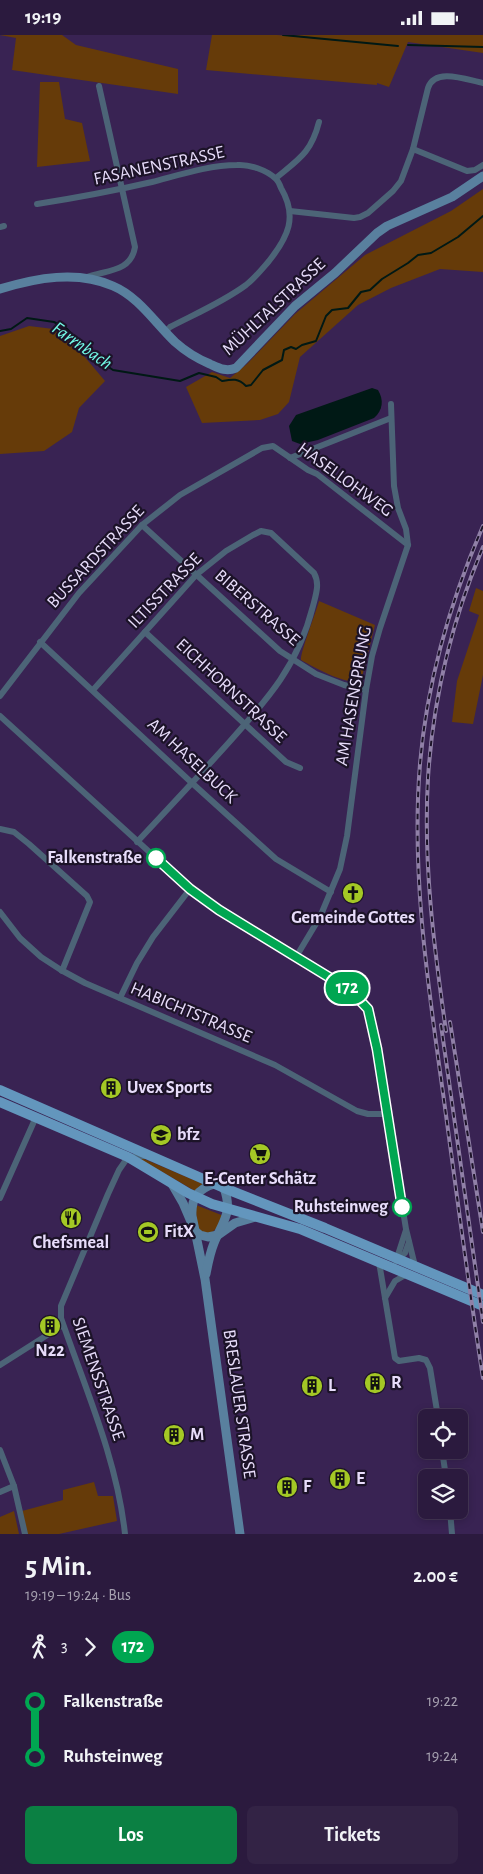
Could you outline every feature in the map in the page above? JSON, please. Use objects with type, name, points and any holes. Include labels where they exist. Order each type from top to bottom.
[{"type":"main road","name":"MÜHLTALSTRASSE","points":[[0,289],[45,279],[72,277],[106,283],[121,290],[143,308],[176,343],[207,363],[222,369],[231,370],[236,368],[295,306],[335,273],[377,233],[387,226],[452,197],[483,176]]},
{"type":"main road","points":[[0,1090],[396,1263],[407,1273],[483,1306]]},
{"type":"main road","points":[[0,1102],[128,1157],[195,1196],[228,1209],[300,1229],[379,1262],[415,1266],[483,1295]]},
{"type":"main road","name":"BRESLAUER STRASSE","points":[[172,1183],[195,1231]]},
{"type":"main road","points":[[195,1196],[205,1187],[219,1186]]},
{"type":"main road","points":[[219,1186],[228,1200],[228,1209]]},
{"type":"main road","name":"BRESLAUER STRASSE","points":[[195,1196],[192,1208],[195,1231],[205,1279],[240,1534]]},
{"type":"main road","name":"BRESLAUER STRASSE","points":[[205,1279],[210,1253],[226,1218],[228,1209]]},
{"type":"main road","points":[[195,1231],[204,1236],[218,1235],[235,1223],[256,1217]]},
{"type":"street","points":[[290,211],[354,218],[364,216],[393,191],[401,181],[413,149],[431,81],[437,77],[446,76],[483,83]]},
{"type":"street","points":[[86,278],[128,263],[132,258],[135,247],[98,86]]},
{"type":"street","points":[[165,332],[170,327],[226,297],[252,280],[272,258],[284,240],[289,225],[290,211],[286,197],[276,178],[308,151],[315,139],[319,122]]},
{"type":"street","points":[[413,149],[467,171],[475,170],[483,165]]},
{"type":"street","name":"FASANENSTRASSE","points":[[37,204],[94,195],[192,172],[238,165],[261,170],[276,178]]},
{"type":"street","points":[[391,404],[394,486],[398,508],[406,529],[408,545]]},
{"type":"street","points":[[290,457],[391,418]]},
{"type":"street","name":"HASELLOHWEG","points":[[262,448],[273,446],[317,474],[408,545]]},
{"type":"street","name":"BUSSARDSTRASSE","points":[[0,696],[79,593],[142,525],[180,495],[262,448]]},
{"type":"street","name":"BIBERSTRASSE","points":[[142,525],[292,660],[316,674],[344,685],[366,690]]},
{"type":"street","name":"ILTISSTRASSE","points":[[93,690],[196,575],[226,551],[261,531],[271,533],[314,573],[318,580],[309,621],[292,660]]},
{"type":"street","name":"AM HASENSPRUNG","points":[[296,957],[320,917],[340,869],[347,836],[366,690],[380,628],[408,545]]},
{"type":"street","name":"EICHHORNSTRASSE","points":[[145,632],[286,762],[300,768]]},
{"type":"street","name":"AM HASELBUCK","points":[[40,642],[276,859],[331,892]]},
{"type":"street","points":[[137,841],[245,725],[275,689],[292,660]]},
{"type":"street","points":[[0,716],[190,889],[219,910],[350,990],[368,1009],[377,1049],[406,1229],[415,1266]]},
{"type":"street","points":[[0,829],[14,832],[29,844],[87,897],[90,902],[62,971]]},
{"type":"street","points":[[120,998],[137,963],[153,937],[190,889]]},
{"type":"street","name":"HABICHTSTRASSE","points":[[0,912],[20,938],[41,957],[62,971],[276,1065],[357,1111],[387,1114]]},
{"type":"street","points":[[0,1198],[36,1117]]},
{"type":"street","points":[[128,1157],[150,1156]]},
{"type":"street","name":"SIEMENSSTRASSE","points":[[125,1534],[124,1521],[107,1452],[80,1370],[60,1318],[61,1306],[108,1194],[119,1170],[128,1157]]},
{"type":"street","points":[[396,1263],[406,1229]]},
{"type":"street","points":[[396,1263],[405,1253],[409,1241]]},
{"type":"street","points":[[379,1262],[395,1358],[398,1361],[419,1358],[426,1360],[430,1368],[437,1409]]},
{"type":"street","points":[[385,1298],[395,1281],[407,1273]]},
{"type":"street","points":[[0,1365],[63,1325]]},
{"type":"street","points":[[0,1450],[14,1486],[26,1534]]},
{"type":"street","points":[[0,1492],[14,1486]]},
{"type":"street","points":[[451,1519],[452,1534]]},
{"type":"shaded area","points":[[0,35],[62,35],[76,45],[178,69],[178,94],[12,70],[16,38]]},
{"type":"shaded area","points":[[212,35],[277,35],[341,41],[293,35],[483,35],[483,53],[408,42],[389,87],[377,83],[377,85],[206,70]]},
{"type":"shaded area","points":[[40,82],[59,82],[65,119],[82,123],[90,161],[37,167]]},
{"type":"shaded area","points":[[483,189],[483,272],[440,269],[391,288],[358,305],[300,357],[289,402],[278,414],[260,420],[202,423],[186,387],[212,372],[230,378],[247,364],[295,314],[365,255],[451,211]]},
{"type":"shaded area","points":[[29,326],[62,330],[105,381],[79,408],[72,432],[44,451],[0,454],[0,336]]},
{"type":"shaded area","points":[[372,388],[378,390],[382,401],[381,408],[374,418],[318,440],[300,444],[292,441],[289,426],[296,415]]},
{"type":"shaded area","points":[[476,588],[483,591],[483,675],[473,724],[452,722],[457,681],[479,615],[469,611]]},
{"type":"shaded area","points":[[319,601],[375,625],[361,681],[347,681],[301,660],[305,641]]},
{"type":"shaded area","points":[[142,1158],[203,1184],[195,1191],[140,1159]]},
{"type":"shaded area","points":[[196,1205],[224,1216],[219,1226],[210,1234],[200,1231]]},
{"type":"shaded area","points":[[94,1482],[98,1496],[113,1496],[117,1521],[59,1534],[27,1534],[22,1511],[63,1500],[63,1490]]},
{"type":"shaded area","points":[[14,1511],[19,1534],[0,1534],[0,1517]]},
{"type":"waterway","points":[[283,35],[398,46]]},
{"type":"waterway","points":[[408,45],[483,47]]},
{"type":"waterway","name":"Farrnbach","points":[[0,331],[11,329],[27,318],[54,322],[67,329],[92,356],[113,370],[180,381],[199,373],[216,377],[222,381],[235,380],[246,386],[251,385],[263,370],[282,360],[284,350],[291,347],[296,349],[316,341],[326,316],[332,310],[348,308],[361,292],[370,290],[382,279],[418,255],[431,253],[458,237],[483,216]]},
{"type":"railway","points":[[483,526],[450,613],[434,672],[423,733],[418,805],[419,888],[422,929],[483,1378]]},
{"type":"railway","points":[[446,1031],[437,968],[428,873],[428,778],[439,689],[453,631],[483,547]]},
{"type":"railway","points":[[450,1022],[483,1232]]},
{"type":"railway","points":[[441,1025],[483,1322]]},
{"type":"bus line","name":"172","points":[[156,858],[190,889],[219,910],[350,990],[368,1009],[377,1049],[402,1207]]},
{"type":"place","name":"Falkenstraße","points":[[156,858]]},
{"type":"place","name":"Gemeinde Gottes","points":[[353,893]]},
{"type":"place","name":"Uvex Sports","points":[[111,1088]]},
{"type":"place","name":"bfz","points":[[161,1135]]},
{"type":"place","name":"E-Center Schätz","points":[[260,1154]]},
{"type":"place","name":"Ruhsteinweg","points":[[402,1207]]},
{"type":"place","name":"Chefsmeal","points":[[71,1218]]},
{"type":"place","name":"FitX","points":[[148,1232]]},
{"type":"place","name":"N22","points":[[50,1326]]},
{"type":"place","name":"R","points":[[375,1383]]},
{"type":"place","name":"L","points":[[312,1386]]},
{"type":"place","name":"M","points":[[174,1435]]},
{"type":"place","name":"E","points":[[340,1479]]},
{"type":"place","name":"F","points":[[287,1487]]}]
